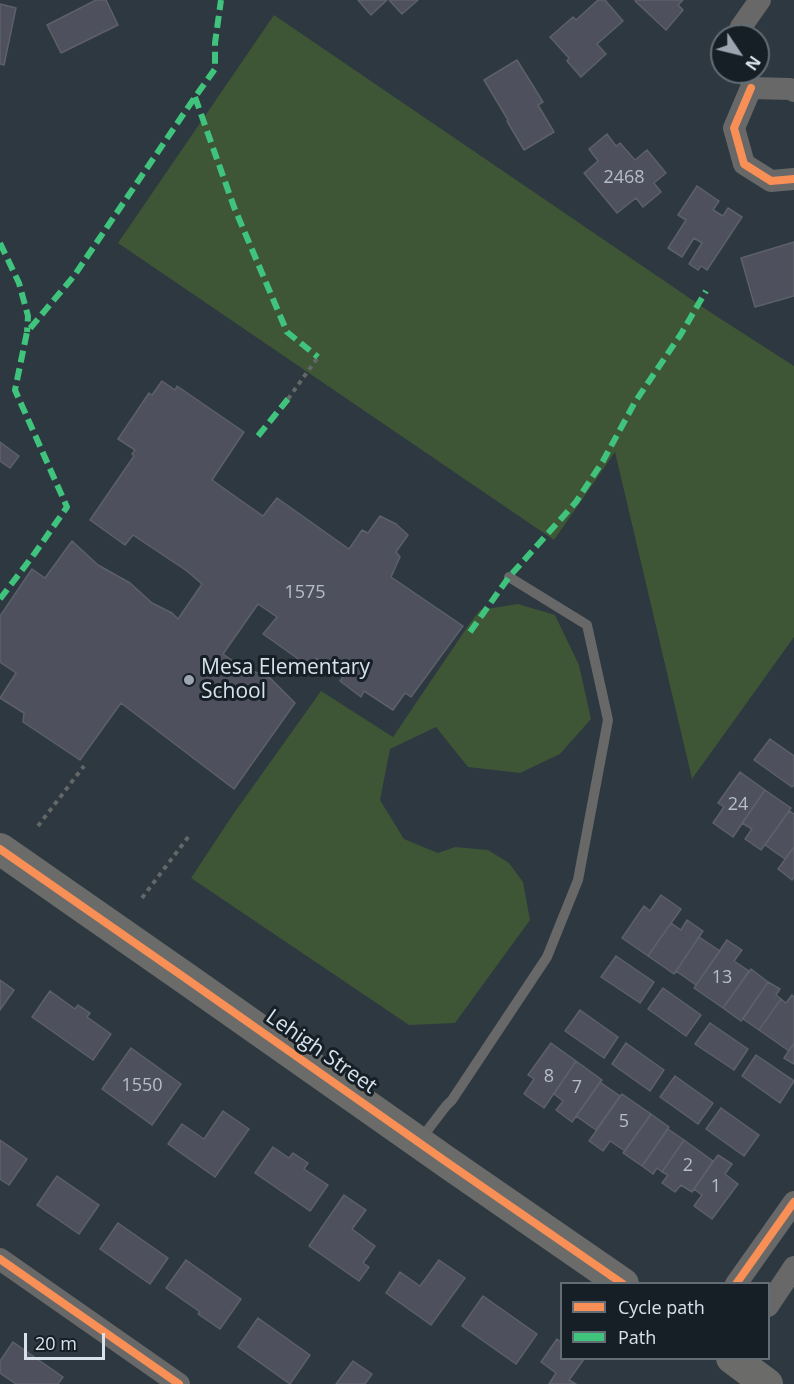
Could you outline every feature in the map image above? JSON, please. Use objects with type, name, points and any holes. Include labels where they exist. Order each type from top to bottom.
[{"type":"street","points":[[743,24],[760,0]]},
{"type":"street","points":[[746,84],[734,128],[744,164],[771,181],[794,179]]},
{"type":"street","points":[[766,84],[794,91]]},
{"type":"street","name":"Lehigh Street","points":[[0,849],[619,1282]]},
{"type":"street","points":[[737,1282],[794,1202]]},
{"type":"street","points":[[0,1259],[179,1384]]},
{"type":"street","points":[[770,1303],[794,1267]]},
{"type":"street","points":[[734,1360],[767,1384]]},
{"type":"lane","points":[[418,1142],[452,1100],[547,957],[578,880],[608,720],[587,625],[509,577]]},
{"type":"path","points":[[288,399],[318,357]]},
{"type":"path","points":[[38,826],[84,766]]},
{"type":"path","points":[[142,898],[189,836]]},
{"type":"green space","points":[[274,15],[710,312],[794,366],[794,637],[692,779],[615,452],[554,540],[118,243]]},
{"type":"green space","points":[[518,604],[555,615],[579,665],[591,719],[560,754],[520,773],[468,767],[436,727],[390,749],[380,800],[404,839],[438,853],[455,847],[488,850],[509,863],[523,882],[530,920],[455,1023],[409,1025],[191,878],[321,691],[393,737],[480,610]]},
{"type":"building","points":[[96,0],[106,0],[118,25],[61,53],[47,25]]},
{"type":"building","points":[[358,0],[387,0],[371,15]]},
{"type":"building","points":[[389,0],[418,0],[402,14]]},
{"type":"building","points":[[598,0],[605,0],[623,21],[597,44],[606,54],[581,77],[567,61],[569,58],[550,37],[573,17],[576,20]]},
{"type":"building","points":[[636,0],[683,0],[678,5],[683,10],[666,30]]},
{"type":"building","points":[[0,4],[16,8],[4,65],[0,64]]},
{"type":"building","points":[[517,60],[543,102],[538,105],[554,132],[524,150],[484,80]]},
{"type":"building","points":[[607,134],[616,146],[620,143],[635,160],[647,150],[666,173],[654,183],[661,192],[643,207],[636,198],[617,213],[584,173],[598,161],[589,149]]},
{"type":"building","points":[[697,186],[719,201],[713,210],[723,216],[728,208],[742,217],[707,270],[701,266],[698,270],[689,264],[702,243],[694,238],[682,257],[668,248],[686,220],[678,215]]},
{"type":"building","points":[[794,242],[794,296],[755,307],[741,258]]},
{"type":"building","name":"Mesa Elementary School","points":[[162,381],[175,390],[177,386],[244,432],[212,480],[263,516],[277,498],[349,549],[362,530],[368,533],[380,516],[396,524],[408,535],[396,552],[400,557],[391,577],[463,626],[411,697],[405,693],[393,710],[364,691],[361,697],[340,681],[343,677],[316,658],[311,668],[263,634],[277,617],[258,604],[223,654],[240,666],[270,678],[295,703],[234,789],[121,703],[80,760],[23,722],[24,713],[0,698],[16,673],[0,662],[0,616],[32,569],[45,578],[72,541],[98,565],[130,583],[152,603],[172,613],[178,619],[202,584],[187,571],[133,535],[125,545],[90,520],[134,456],[132,454],[135,450],[118,439],[149,393],[152,395]]},
{"type":"building","points":[[0,442],[19,456],[10,468],[0,461]]},
{"type":"building","points":[[770,739],[794,756],[794,785],[792,787],[754,760]]},
{"type":"building","points":[[740,772],[765,790],[733,837],[713,823],[724,807],[718,803]]},
{"type":"building","points":[[765,790],[791,808],[761,850],[745,839],[752,829],[742,823]]},
{"type":"building","points":[[789,811],[794,814],[794,847],[785,859],[765,845]]},
{"type":"building","points":[[794,847],[794,877],[792,880],[778,869]]},
{"type":"building","points":[[661,895],[681,909],[648,956],[622,938],[644,906],[650,911]]},
{"type":"building","points":[[687,920],[703,931],[674,974],[648,956],[671,923],[681,930]]},
{"type":"building","points":[[699,937],[720,951],[696,985],[676,971]]},
{"type":"building","points":[[727,940],[742,950],[734,961],[749,971],[723,1008],[694,988]]},
{"type":"building","points":[[616,956],[654,982],[640,1003],[601,977]]},
{"type":"building","points":[[751,969],[768,982],[741,1021],[723,1008]]},
{"type":"building","points":[[0,980],[14,990],[0,1010]]},
{"type":"building","points":[[768,982],[780,989],[776,995],[781,999],[759,1030],[743,1019]]},
{"type":"building","points":[[663,988],[701,1015],[686,1036],[648,1009]]},
{"type":"building","points":[[50,991],[75,1009],[78,1005],[90,1013],[87,1017],[111,1034],[93,1060],[32,1017]]},
{"type":"building","points":[[792,995],[794,997],[794,1043],[789,1051],[759,1030],[781,999],[786,1003]]},
{"type":"building","points":[[580,1010],[618,1037],[604,1058],[565,1031]]},
{"type":"building","points":[[710,1023],[748,1049],[734,1070],[695,1044]]},
{"type":"building","points":[[551,1043],[576,1061],[544,1108],[524,1094],[534,1079],[528,1075]]},
{"type":"building","points":[[626,1043],[664,1070],[650,1091],[612,1064]]},
{"type":"building","points":[[794,1043],[794,1064],[784,1058]]},
{"type":"building","points":[[131,1048],[181,1084],[152,1125],[102,1089]]},
{"type":"building","points":[[756,1055],[794,1081],[780,1103],[742,1076]]},
{"type":"building","points":[[576,1061],[602,1080],[572,1122],[556,1110],[563,1101],[554,1094]]},
{"type":"building","points":[[675,1076],[713,1103],[698,1124],[660,1097]]},
{"type":"building","points":[[600,1082],[620,1096],[596,1130],[576,1116]]},
{"type":"building","points":[[622,1094],[651,1114],[625,1151],[610,1141],[603,1151],[589,1141]]},
{"type":"building","points":[[721,1108],[759,1135],[744,1156],[706,1129]]},
{"type":"building","points":[[223,1111],[249,1129],[215,1177],[168,1144],[182,1124],[204,1139]]},
{"type":"building","points":[[651,1114],[669,1127],[642,1166],[623,1153]]},
{"type":"building","points":[[668,1129],[684,1140],[662,1172],[657,1168],[653,1174],[642,1166]]},
{"type":"building","points":[[0,1140],[27,1159],[9,1185],[0,1179]]},
{"type":"building","points":[[684,1140],[713,1161],[692,1192],[681,1185],[675,1192],[662,1183],[668,1175],[662,1172]]},
{"type":"building","points":[[273,1147],[289,1158],[293,1153],[308,1163],[304,1169],[328,1185],[310,1211],[255,1173]]},
{"type":"building","points":[[718,1155],[732,1164],[725,1174],[738,1184],[712,1219],[694,1206],[702,1195],[694,1189]]},
{"type":"building","points":[[57,1176],[99,1205],[79,1234],[37,1205]]},
{"type":"building","points":[[344,1195],[366,1210],[352,1229],[375,1246],[363,1263],[369,1267],[359,1281],[309,1246]]},
{"type":"building","points":[[118,1223],[168,1258],[150,1284],[100,1249]]},
{"type":"building","points":[[186,1260],[241,1299],[220,1329],[166,1288]]},
{"type":"building","points":[[439,1260],[465,1278],[431,1325],[386,1293],[400,1272],[420,1286]]},
{"type":"building","points":[[483,1296],[537,1334],[516,1364],[462,1326]]},
{"type":"building","points":[[258,1318],[310,1355],[290,1384],[238,1347]]},
{"type":"building","points":[[557,1339],[560,1341],[560,1360],[583,1360],[569,1380],[576,1384],[549,1384],[556,1373],[541,1362]]},
{"type":"building","points":[[13,1342],[63,1377],[58,1384],[16,1384],[0,1373],[0,1361]]},
{"type":"building","points":[[353,1361],[372,1374],[365,1384],[336,1384]]},
{"type":"marked path","points":[[0,599],[67,507],[15,390],[27,332],[74,276],[215,69],[215,43],[221,0]]},
{"type":"marked path","points":[[195,97],[234,207],[287,332],[318,357]]},
{"type":"marked path","points":[[0,243],[19,283],[28,316],[27,332]]},
{"type":"marked path","points":[[470,632],[509,577],[576,502],[603,461],[635,402],[681,334],[706,291]]},
{"type":"marked path","points":[[258,436],[288,399]]},
{"type":"cycle path","points":[[751,88],[734,128],[744,164],[771,181],[794,179]]},
{"type":"cycle path","points":[[0,849],[620,1282]]},
{"type":"cycle path","points":[[737,1282],[794,1202]]},
{"type":"cycle path","points":[[0,1259],[179,1384]]},
{"type":"place","name":"Mesa Elementary School","points":[[189,680]]}]
